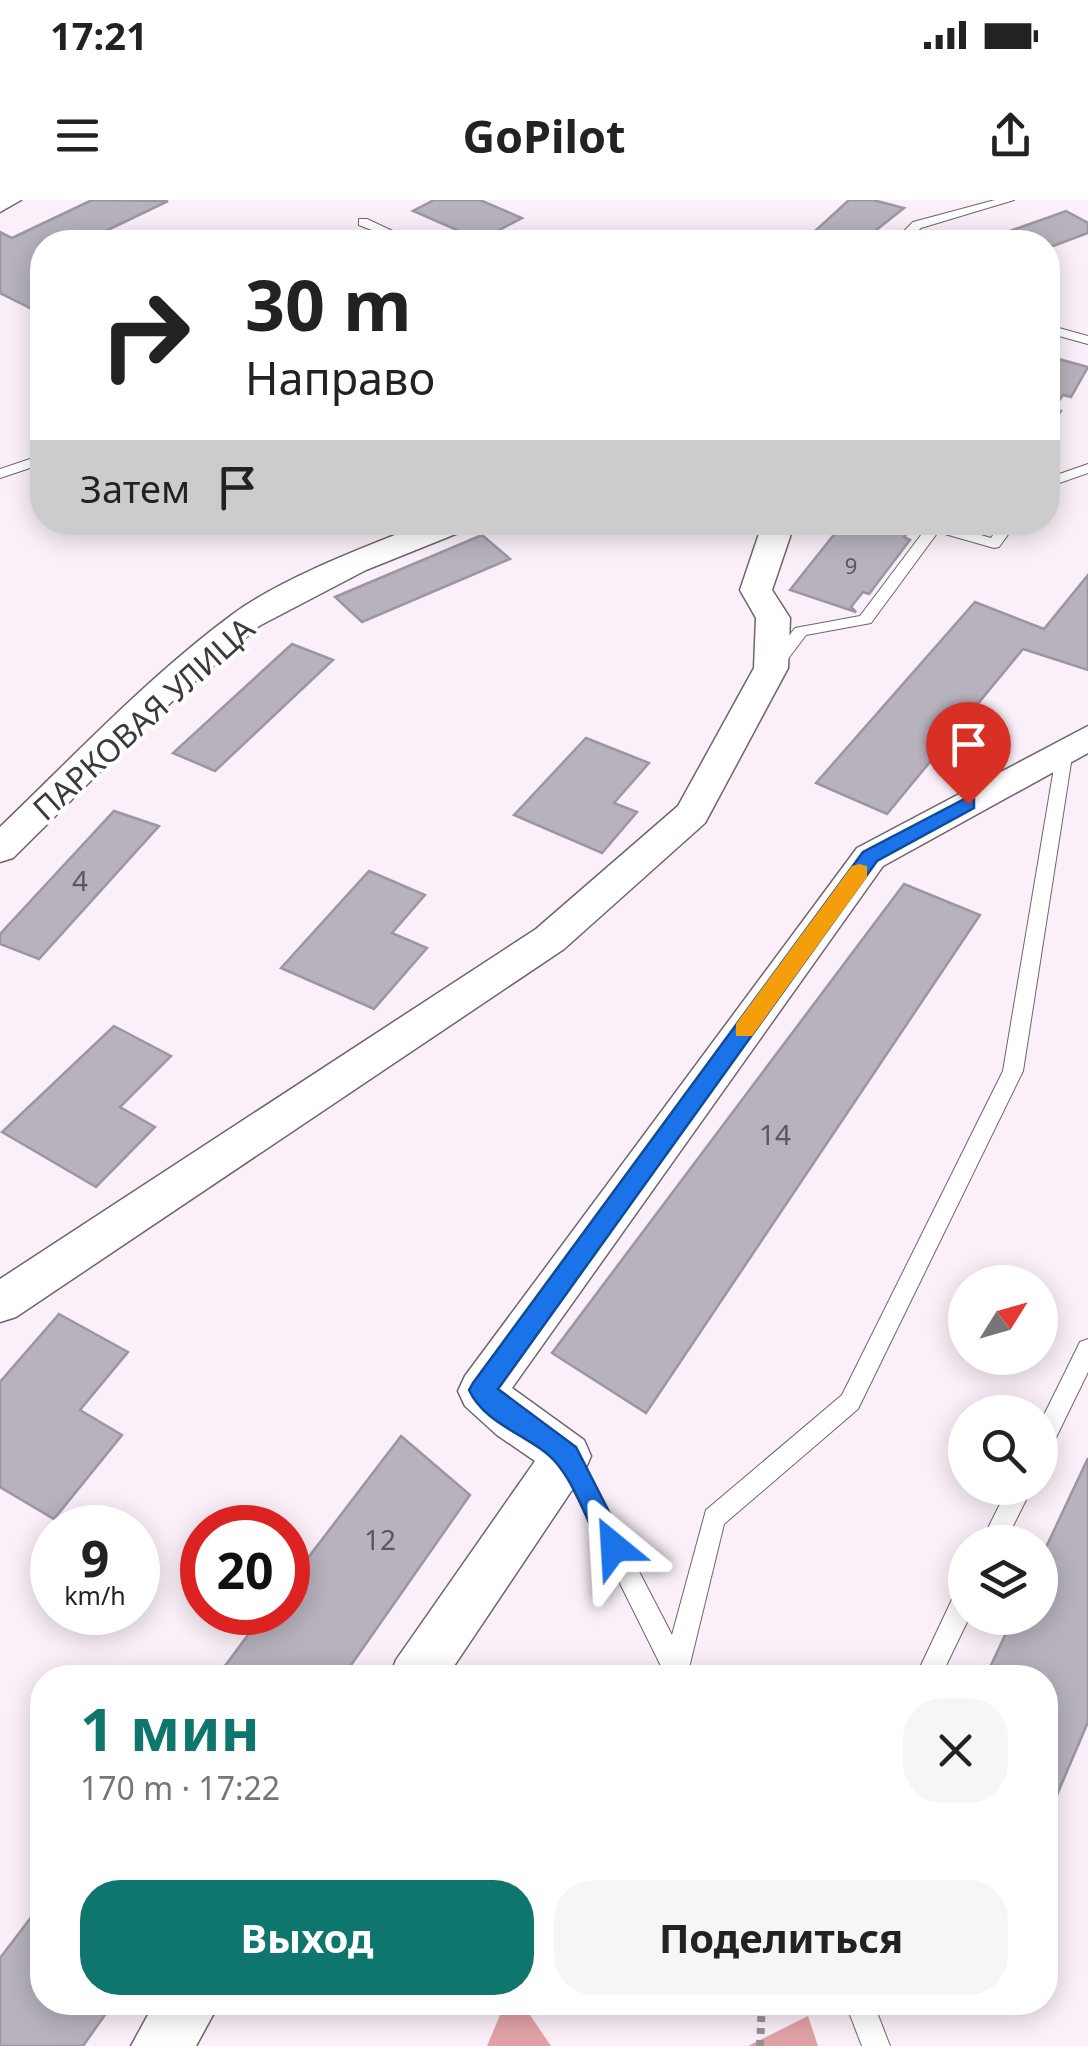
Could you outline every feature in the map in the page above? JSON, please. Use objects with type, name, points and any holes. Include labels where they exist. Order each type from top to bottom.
[{"type":"street","points":[[0,204],[8,200]]},
{"type":"street","name":"ПАРКОВАЯ УЛИЦА","points":[[0,849],[148,704],[247,619],[355,562],[424,535]]},
{"type":"street","points":[[0,1303],[550,939],[692,814],[771,668],[773,618],[756,590],[775,535]]},
{"type":"street","points":[[423,1665],[567,1456],[514,1420],[482,1390],[870,856],[1076,744]]},
{"type":"street","points":[[161,2046],[182,2015]]},
{"type":"lane","points":[[913,230],[1008,200]]},
{"type":"lane","points":[[363,222],[382,230]]},
{"type":"lane","points":[[1060,332],[1088,340]]},
{"type":"lane","points":[[0,474],[30,463]]},
{"type":"lane","points":[[1060,478],[1088,468]]},
{"type":"lane","points":[[771,668],[801,631],[865,620],[928,535]]},
{"type":"lane","points":[[964,535],[994,544],[1001,535]]},
{"type":"lane","points":[[681,1665],[714,1518],[850,1402],[1013,1070],[1076,744]]},
{"type":"lane","points":[[1058,1410],[1088,1349]]},
{"type":"lane","points":[[567,1456],[675,1665]]},
{"type":"lane","points":[[933,1665],[948,1635]]},
{"type":"lane","points":[[864,2015],[876,2046]]},
{"type":"path","points":[[760,2046],[761,2015]]},
{"type":"shaded area","points":[[500,2015],[530,2015],[551,2046],[487,2046]]},
{"type":"shaded area","points":[[808,2016],[818,2046],[748,2046]]},
{"type":"building","points":[[92,200],[168,201],[108,230],[30,230],[30,308],[0,293],[0,232],[12,238]]},
{"type":"building","points":[[434,200],[480,200],[522,218],[499,230],[457,230],[413,211]]},
{"type":"building","points":[[849,200],[873,200],[904,208],[876,230],[816,230]]},
{"type":"building","points":[[1066,211],[1088,223],[1088,233],[1060,244],[1060,230],[1013,230]]},
{"type":"building","points":[[1060,359],[1088,367],[1071,397],[1063,395],[1060,399]]},
{"type":"building","points":[[482,535],[510,559],[362,622],[335,597]]},
{"type":"building","points":[[834,535],[905,535],[910,540],[869,594],[863,592],[851,607],[856,612],[790,590]]},
{"type":"building","points":[[1088,575],[1088,670],[1023,649],[887,814],[816,783],[975,602],[1044,629]]},
{"type":"building","points":[[292,644],[333,660],[215,771],[173,753]]},
{"type":"building","points":[[586,738],[649,763],[614,803],[637,812],[602,853],[514,815]]},
{"type":"building","points":[[114,811],[159,826],[39,959],[0,944],[0,934]]},
{"type":"building","points":[[369,871],[425,895],[392,933],[427,948],[374,1009],[281,968]]},
{"type":"building","points":[[904,884],[980,915],[646,1413],[552,1353]]},
{"type":"building","points":[[114,1026],[171,1056],[120,1107],[155,1127],[96,1187],[2,1132]]},
{"type":"building","points":[[59,1314],[128,1352],[80,1410],[122,1435],[65,1505],[30,1505],[0,1487],[0,1382]]},
{"type":"building","points":[[401,1436],[470,1495],[351,1665],[226,1665],[248,1635],[310,1635],[310,1555]]},
{"type":"building","points":[[1088,1458],[1088,1722],[1058,1792],[1058,1665],[991,1665],[1005,1635],[1058,1635],[1056,1525]]},
{"type":"building","points":[[30,1919],[30,2015],[105,2015],[83,2046],[0,2046],[0,1958]]},
{"type":"slow traffic","points":[[744,1030],[859,872]]},
{"type":"route","points":[[614,1547],[567,1456],[514,1420],[482,1390],[870,856],[968,804]]}]
